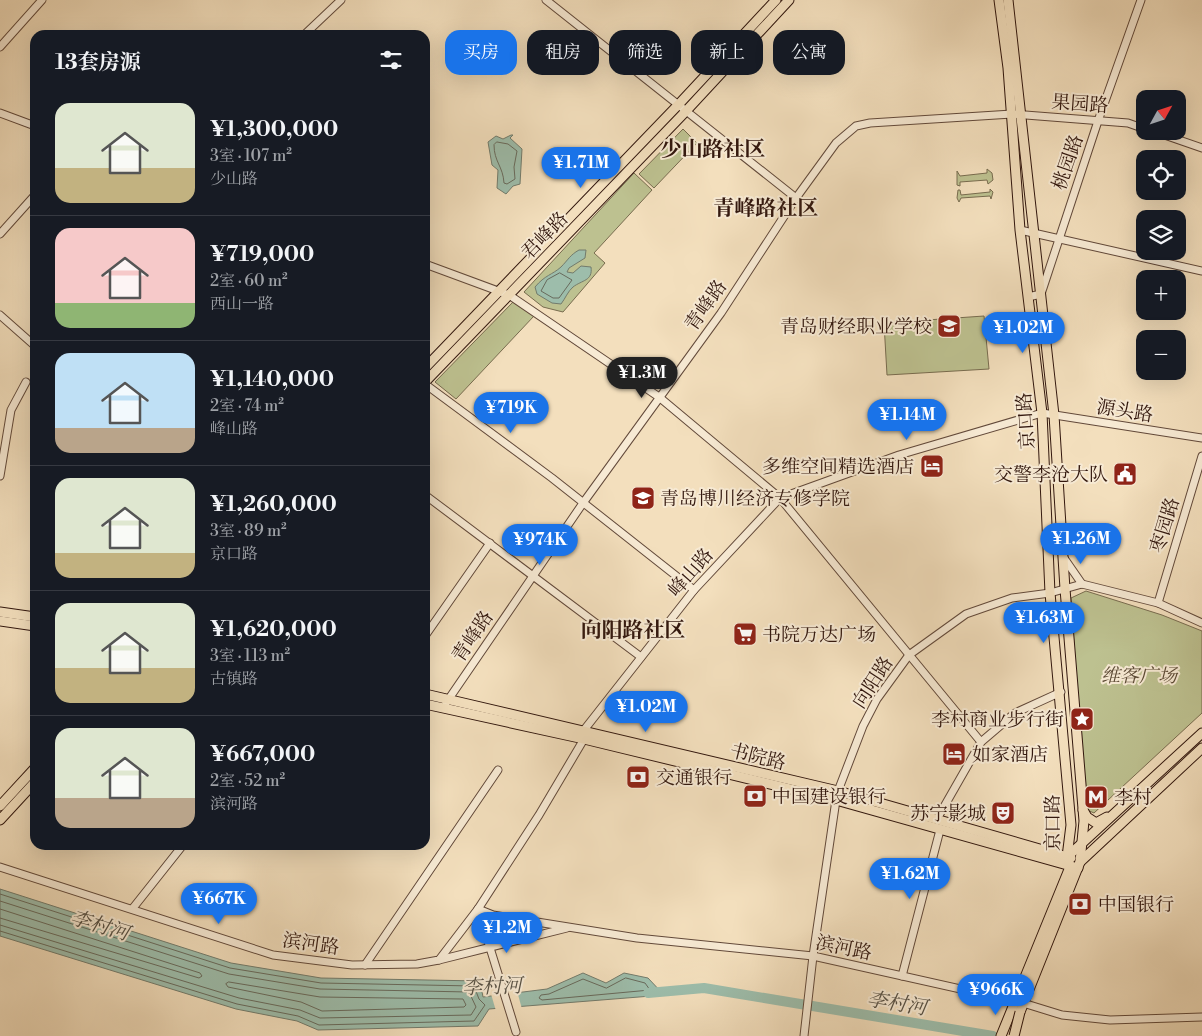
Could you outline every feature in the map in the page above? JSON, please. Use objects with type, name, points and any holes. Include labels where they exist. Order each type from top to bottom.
[{"type":"main road","name":"君峰路","points":[[430,363],[679,104],[776,0]]},
{"type":"main road","name":"京口路","points":[[999,0],[1012,114],[1020,230],[1042,413],[1050,593],[1071,825],[1067,857]]},
{"type":"main road","name":"京口路","points":[[1000,1036],[1017,1006],[1076,866],[1082,845],[1083,808],[1065,589],[1054,415],[1008,0]]},
{"type":"main road","name":"君峰路","points":[[430,378],[687,110],[786,1]]},
{"type":"main road","points":[[0,612],[30,616]]},
{"type":"main road","points":[[0,621],[30,625]]},
{"type":"main road","name":"书院路","points":[[430,695],[837,796],[936,818],[1067,857],[1076,866]]},
{"type":"main road","name":"书院路","points":[[430,705],[584,734]]},
{"type":"main road","points":[[1067,857],[1202,733]]},
{"type":"main road","points":[[1076,866],[1202,748]]},
{"type":"main road","points":[[0,806],[30,773]]},
{"type":"main road","points":[[0,820],[30,787]]},
{"type":"main road","name":"书院路","points":[[837,796],[940,830],[1076,866]]},
{"type":"main road","points":[[1083,808],[1087,817],[1096,823],[1117,813]]},
{"type":"main road","name":"京口路","points":[[1014,1036],[1017,1006]]},
{"type":"street","points":[[0,47],[42,0]]},
{"type":"street","points":[[309,30],[340,0]]},
{"type":"street","points":[[546,0],[796,198]]},
{"type":"street","name":"桃园路","points":[[1041,294],[1098,120],[1141,0]]},
{"type":"street","points":[[0,113],[30,124]]},
{"type":"street","name":"果园路","points":[[1012,114],[1098,120],[1128,123],[1136,126]]},
{"type":"street","name":"青峰路","points":[[443,708],[584,503],[721,313],[796,198],[836,144],[856,126],[870,123],[1012,114]]},
{"type":"street","points":[[1179,140],[1202,148]]},
{"type":"street","points":[[0,234],[30,201]]},
{"type":"street","points":[[1020,230],[1202,271]]},
{"type":"street","points":[[430,266],[509,295],[659,397],[780,498],[981,742]]},
{"type":"street","points":[[1028,297],[1041,294]]},
{"type":"street","points":[[0,315],[30,342]]},
{"type":"street","points":[[0,476],[11,410],[26,382]]},
{"type":"street","points":[[430,387],[584,503],[694,590]]},
{"type":"street","name":"源头路","points":[[1042,413],[1202,438]]},
{"type":"street","name":"峰山路","points":[[439,960],[478,909],[539,815],[584,734],[641,656],[694,590],[780,498],[898,455],[1042,413]]},
{"type":"street","name":"枣园路","points":[[1158,603],[1202,456]]},
{"type":"street","points":[[430,499],[641,656]]},
{"type":"street","points":[[430,629],[490,543]]},
{"type":"street","points":[[1063,557],[1082,584],[1158,603],[1202,623]]},
{"type":"street","name":"向阳路","points":[[804,1036],[813,956],[837,796],[863,726],[877,699],[909,655],[966,614],[1012,598],[1050,593],[1082,584]]},
{"type":"street","points":[[936,818],[981,742],[1015,713],[1060,692]]},
{"type":"street","points":[[366,965],[498,770]]},
{"type":"street","points":[[902,976],[940,830]]},
{"type":"street","points":[[133,908],[179,850]]},
{"type":"street","name":"滨河路","points":[[0,867],[133,908],[273,955],[316,962],[366,965],[417,964],[570,927]]},
{"type":"street","points":[[478,909],[494,966],[516,1032]]},
{"type":"street","name":"滨河路","points":[[478,909],[493,915],[637,938],[813,956],[902,976],[1017,1006],[1062,1015],[1110,1020],[1202,1018]]},
{"type":"green space","points":[[683,129],[697,143],[654,188],[639,174]]},
{"type":"green space","points":[[987,169],[992,173],[993,180],[988,184],[987,180],[960,182],[960,186],[957,185],[957,171],[960,176],[987,173]]},
{"type":"green space","points":[[634,173],[652,190],[594,253],[605,263],[563,312],[543,307],[524,292]]},
{"type":"green space","points":[[990,189],[993,192],[991,199],[990,196],[961,198],[959,202],[957,198],[958,190],[960,190],[961,195],[990,192]]},
{"type":"green space","points":[[513,302],[534,316],[456,399],[435,382]]},
{"type":"green space","points":[[984,316],[989,369],[887,375],[884,323]]},
{"type":"green space","name":"维客广场","points":[[1086,591],[1162,615],[1202,631],[1202,713],[1094,813],[1085,809],[1071,598]]},
{"type":"water","points":[[513,135],[510,138],[522,149],[520,184],[513,186],[506,194],[497,188],[498,170],[492,165],[488,142],[496,136],[503,139]]},
{"type":"water","points":[[579,250],[586,250],[585,258],[569,268],[567,272],[573,273],[581,266],[591,267],[589,278],[571,289],[561,304],[552,303],[537,294],[535,287]]},
{"type":"water","points":[[0,889],[231,963],[321,978],[480,981],[483,997],[547,989],[583,973],[606,983],[624,973],[648,978],[664,995],[489,1009],[478,1026],[318,1030],[297,1021],[236,1009],[0,936]]},
{"type":"pier","points":[[517,991],[522,1009],[496,1011],[491,994]]},
{"type":"waterway","name":"李村河","points":[[648,993],[704,988],[993,1036]]},
{"type":"place","name":"青岛财经职业学校","points":[[949,326]]},
{"type":"place","name":"多维空间精选酒店","points":[[932,466]]},
{"type":"place","name":"交警李沧大队","points":[[1125,474]]},
{"type":"place","name":"青岛博川经济专修学院","points":[[643,498]]},
{"type":"place","name":"书院万达广场","points":[[745,634]]},
{"type":"place","name":"李村商业步行街","points":[[1082,719]]},
{"type":"place","name":"如家酒店","points":[[954,754]]},
{"type":"place","name":"交通银行","points":[[638,777]]},
{"type":"place","name":"中国建设银行","points":[[755,796]]},
{"type":"place","name":"李村","points":[[1096,797]]},
{"type":"place","name":"苏宁影城","points":[[1003,813]]},
{"type":"place","name":"中国银行","points":[[1080,904]]},
{"type":"district","name":"少山路社区","points":[[713,149]]},
{"type":"district","name":"青峰路社区","points":[[766,208]]},
{"type":"district","name":"向阳路社区","points":[[633,630]]}]
